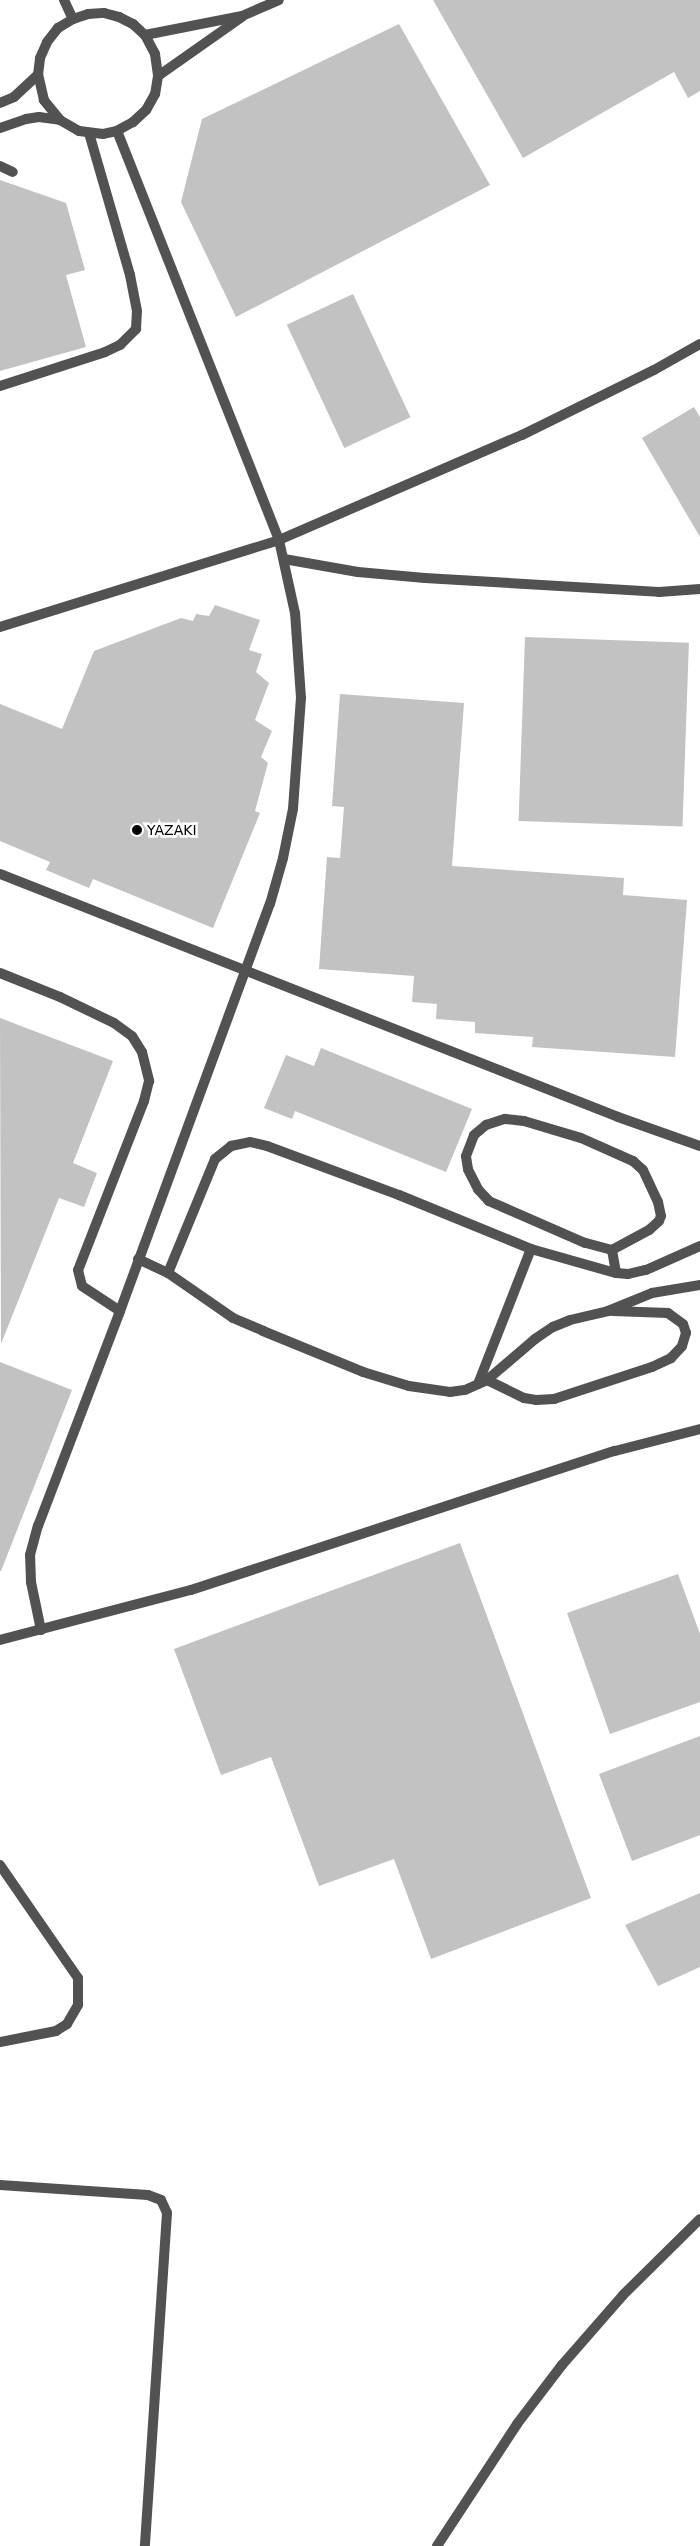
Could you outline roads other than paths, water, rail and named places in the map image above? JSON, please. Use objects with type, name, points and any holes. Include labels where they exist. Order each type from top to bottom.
[{"type":"street","points":[[64,0],[73,18]]},
{"type":"street","points":[[158,76],[242,16],[279,0]]},
{"type":"street","points":[[88,14],[104,14],[119,17],[133,24],[144,35],[155,54],[158,76],[155,94],[146,110],[133,122],[117,131],[89,133],[79,131],[60,120],[44,100],[38,75],[40,58],[47,42],[58,28],[73,18],[88,14]]},
{"type":"street","points":[[144,35],[242,16]]},
{"type":"street","points":[[0,103],[14,97],[38,75]]},
{"type":"street","points":[[0,128],[26,119],[39,117],[60,120]]},
{"type":"street","points":[[41,1630],[31,1582],[30,1555],[38,1526],[246,970],[283,858],[293,808],[301,698],[295,614],[279,540],[117,131]]},
{"type":"street","points":[[0,386],[105,352],[120,345],[136,330],[137,311],[130,275],[89,133]]},
{"type":"street","points":[[0,166],[13,172]]},
{"type":"street","points":[[0,628],[279,540],[522,436],[654,370],[700,344]]},
{"type":"street","points":[[284,559],[358,572],[425,578],[659,592],[700,589]]},
{"type":"street","points":[[0,874],[609,1114],[700,1146]]},
{"type":"street","points":[[0,973],[60,997],[114,1024],[132,1036],[142,1052],[149,1082],[144,1101],[78,1270],[82,1286],[120,1311]]},
{"type":"street","points":[[505,1119],[524,1121],[581,1138],[633,1161],[643,1170],[651,1186],[661,1216],[659,1221],[649,1230],[612,1250],[585,1243],[522,1218],[489,1201],[478,1189],[468,1169],[466,1156],[474,1134],[486,1124],[505,1119]]},
{"type":"street","points":[[168,1273],[215,1159],[232,1146],[250,1142],[267,1146],[381,1188],[531,1249],[616,1273],[628,1274],[646,1270],[700,1246]]},
{"type":"street","points":[[483,1382],[531,1249]]},
{"type":"street","points":[[612,1250],[616,1273]]},
{"type":"street","points":[[138,1259],[168,1273],[233,1318],[363,1372],[409,1386],[435,1391],[465,1390],[483,1382],[535,1339],[553,1327],[570,1320],[608,1311],[652,1293],[700,1285]]},
{"type":"street","points":[[483,1382],[524,1398],[536,1400],[554,1399],[652,1367],[671,1358],[682,1346],[686,1333],[683,1324],[668,1313],[608,1311]]},
{"type":"street","points":[[0,1640],[191,1590],[607,1453],[700,1429]]},
{"type":"street","points":[[0,1865],[78,1978],[78,2004],[68,2024],[56,2031],[0,2042]]},
{"type":"street","points":[[0,2185],[148,2195],[161,2200],[167,2213],[145,2546]]},
{"type":"street","points":[[437,2546],[517,2424],[562,2365],[623,2295],[700,2219]]},
{"type":"place","name":"YAZAKI","points":[[137,830]]}]
